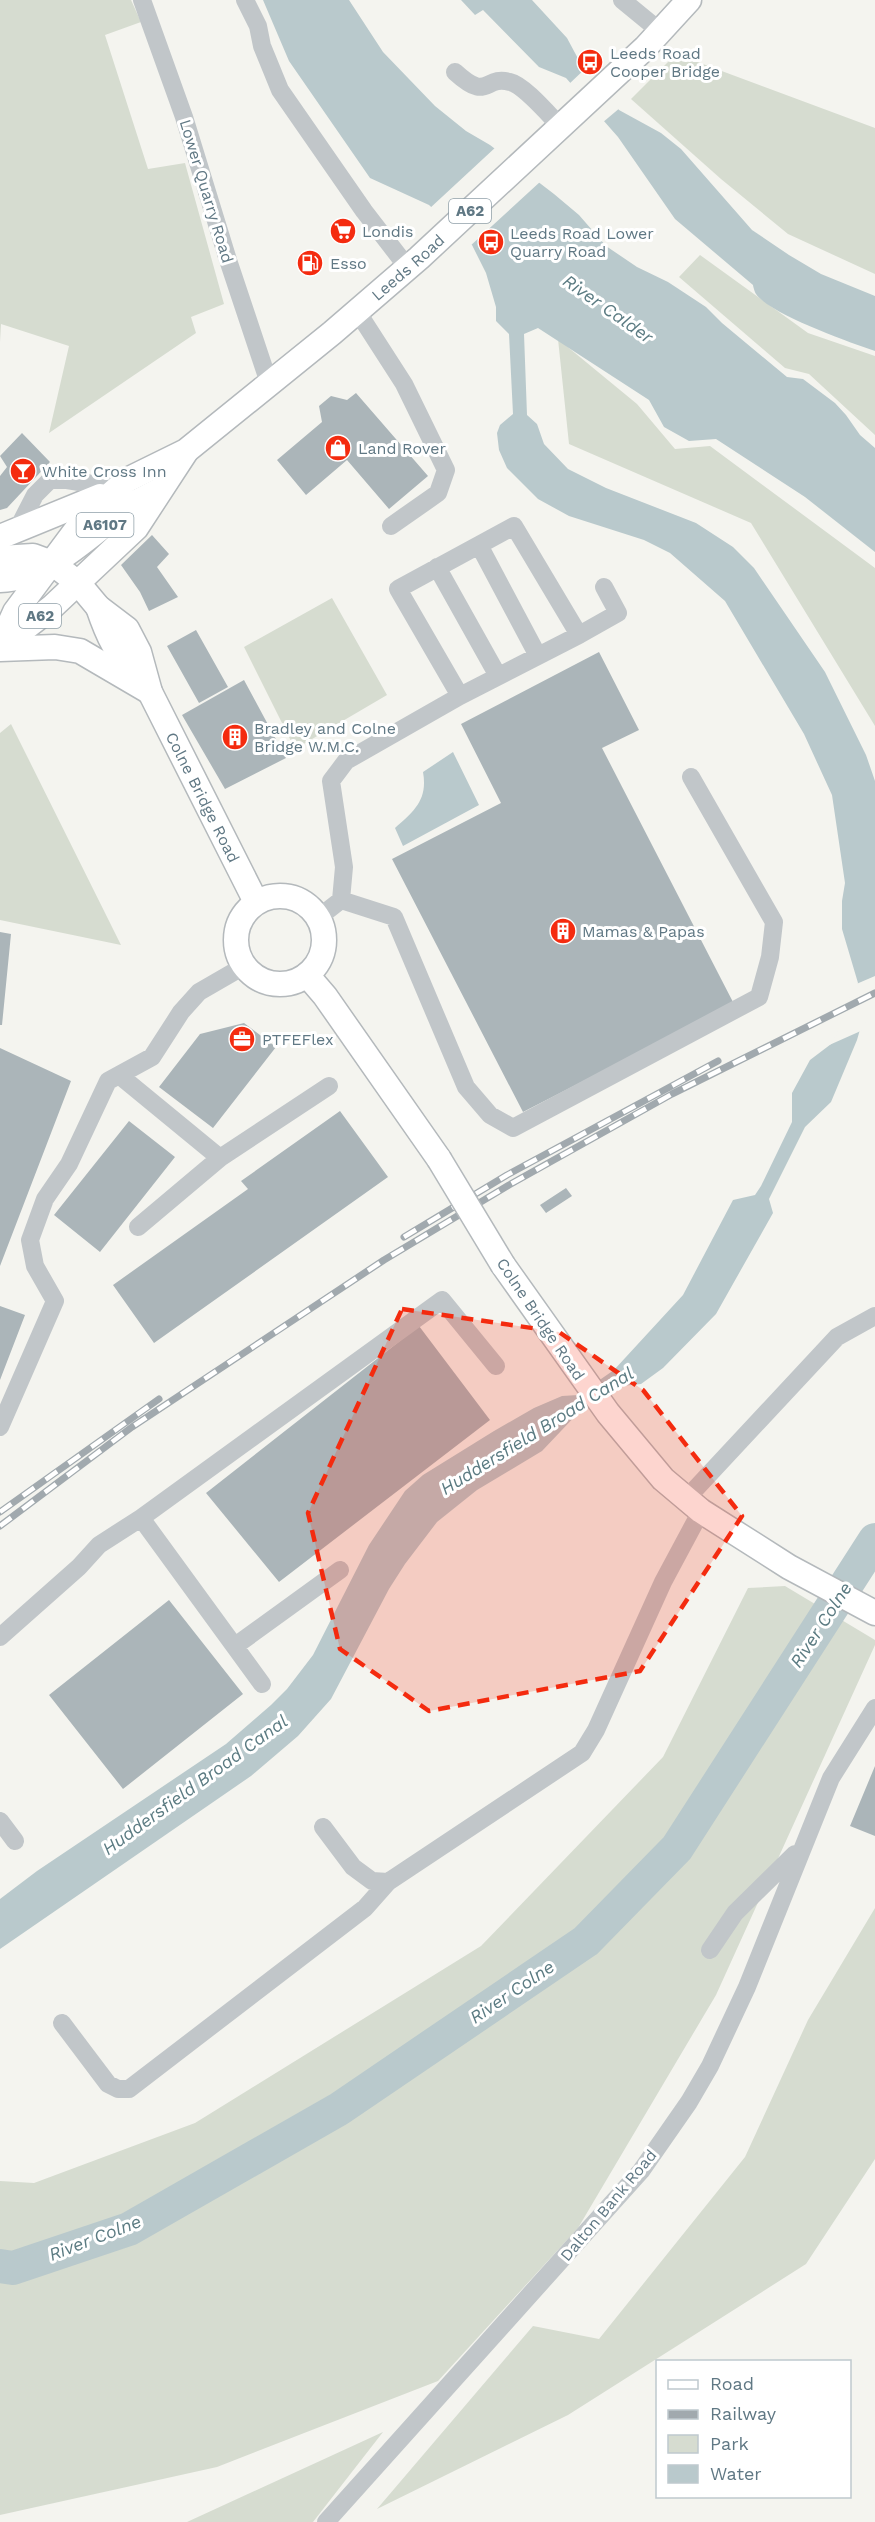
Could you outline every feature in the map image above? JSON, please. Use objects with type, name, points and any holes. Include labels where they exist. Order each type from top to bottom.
[{"type":"main road","name":"A62","points":[[644,54],[689,0]]},
{"type":"main road","name":"Leeds Road","points":[[0,647],[15,612],[88,514],[114,490],[128,480],[186,451],[357,311],[419,265],[560,126],[644,54]]},
{"type":"main road","name":"Leeds Road","points":[[0,647],[78,583],[136,528],[186,451]]},
{"type":"main road","name":"A6107","points":[[8,534],[114,490]]},
{"type":"main road","name":"A6107","points":[[0,580],[32,574],[52,563],[124,509],[160,490]]},
{"type":"main road","points":[[0,558],[33,556],[52,563]]},
{"type":"main road","name":"Colne Bridge Road","points":[[52,563],[78,583],[98,607],[110,641],[123,662],[150,692],[256,902]]},
{"type":"main road","points":[[0,647],[55,647],[80,651],[150,692]]},
{"type":"main road","points":[[281,896],[296,898],[309,906],[318,918],[324,942],[322,955],[307,975],[288,983],[267,982],[254,976],[244,966],[238,954],[237,927],[243,915],[256,902],[281,896]]},
{"type":"main road","name":"Colne Bridge Road","points":[[307,975],[325,996],[439,1159],[503,1265],[569,1361],[620,1430],[663,1479],[694,1505],[789,1568],[875,1612]]},
{"type":"street","name":"Lower Quarry Road","points":[[142,0],[184,117],[269,383]]},
{"type":"street","points":[[245,0],[258,26],[262,46],[280,90],[364,211],[419,265]]},
{"type":"street","points":[[622,0],[644,54]]},
{"type":"street","points":[[455,72],[470,85],[485,88],[499,80],[514,82],[560,126]]},
{"type":"street","points":[[357,311],[404,384],[446,470],[438,493],[391,526]]},
{"type":"street","points":[[8,534],[34,495],[50,480],[67,480],[114,490]]},
{"type":"street","points":[[460,696],[398,589],[514,526],[579,634]]},
{"type":"street","points":[[479,545],[538,656]]},
{"type":"street","points":[[437,567],[498,676]]},
{"type":"street","points":[[318,918],[341,900],[344,867],[332,781],[346,761],[460,696],[618,613],[604,587]]},
{"type":"street","points":[[341,900],[394,917],[466,1087],[490,1115],[513,1128],[759,997],[770,957],[774,922],[691,777]]},
{"type":"street","points":[[0,1427],[54,1301],[35,1266],[30,1240],[45,1199],[69,1164],[108,1081],[152,1057],[181,1012],[199,992],[244,966]]},
{"type":"street","points":[[119,1075],[220,1158]]},
{"type":"street","points":[[138,1227],[220,1158],[329,1086]]},
{"type":"street","points":[[0,1637],[79,1567],[99,1545],[141,1518],[442,1300],[496,1366]]},
{"type":"street","points":[[62,2023],[108,2084],[118,2089],[129,2089],[365,1908],[388,1882],[582,1753],[596,1730],[663,1581],[694,1505],[837,1337],[875,1316]]},
{"type":"street","points":[[141,1518],[262,1683]]},
{"type":"street","points":[[234,1646],[340,1570]]},
{"type":"street","name":"Dalton Bank Road","points":[[326,2522],[641,2171],[689,2102],[710,2066],[747,1987],[831,1778],[870,1726],[875,1708]]},
{"type":"street","points":[[0,1821],[15,1841]]},
{"type":"street","points":[[323,1827],[353,1867],[372,1881],[388,1882]]},
{"type":"street","points":[[711,1950],[735,1913],[801,1849]]},
{"type":"highlighted area","points":[[402,1309],[559,1332],[643,1390],[742,1516],[640,1671],[429,1711],[340,1649],[308,1513]]},
{"type":"green space","points":[[0,0],[131,0],[141,22],[105,35],[148,169],[185,163],[224,304],[191,317],[196,333],[49,433],[69,346],[1,324],[0,342]]},
{"type":"green space","points":[[676,54],[875,128],[875,274],[788,234],[721,179],[631,99]]},
{"type":"green space","points":[[700,255],[808,333],[875,356],[875,435],[809,374],[785,368],[679,277]]},
{"type":"green space","points":[[558,339],[637,404],[675,449],[710,446],[875,568],[875,726],[751,523],[569,444]]},
{"type":"green space","points":[[332,598],[387,695],[295,749],[244,647]]},
{"type":"green space","points":[[11,724],[121,945],[0,920],[0,733]]},
{"type":"green space","points":[[785,1586],[875,1640],[875,1645],[716,1995],[578,2228],[438,2381],[217,2467],[0,2515],[0,2181],[34,2183],[195,2123],[481,1946],[663,1757],[748,1588]]},
{"type":"green space","points":[[875,1908],[875,2159],[806,2264],[568,2415],[377,2509],[533,2326],[599,2339],[745,2157],[808,2020]]},
{"type":"green space","points":[[383,2432],[313,2522],[187,2522]]},
{"type":"water","points":[[263,0],[349,0],[383,52],[435,106],[554,194],[579,215],[606,246],[706,307],[787,377],[803,379],[835,403],[860,435],[875,448],[875,552],[805,497],[716,439],[689,441],[664,427],[649,400],[538,328],[524,334],[527,415],[537,424],[544,444],[568,469],[606,488],[696,523],[733,547],[754,568],[825,672],[866,755],[875,781],[875,977],[857,1040],[831,1102],[805,1127],[769,1199],[773,1213],[716,1314],[663,1368],[641,1384],[622,1386],[579,1412],[542,1451],[477,1490],[437,1522],[389,1589],[331,1699],[298,1736],[251,1776],[0,1949],[0,1899],[37,1871],[226,1744],[287,1689],[313,1655],[369,1545],[405,1491],[423,1475],[494,1431],[534,1408],[562,1396],[578,1395],[614,1370],[683,1295],[733,1200],[755,1195],[761,1186],[792,1122],[792,1093],[810,1060],[839,1038],[858,983],[842,929],[842,901],[845,883],[832,795],[804,734],[725,601],[670,553],[644,540],[569,516],[538,499],[507,468],[499,450],[497,433],[500,425],[513,414],[509,334],[496,321],[496,307],[486,273],[472,245],[429,205],[370,178],[289,61]]},
{"type":"water","points":[[461,0],[532,0],[567,38],[582,66],[619,110],[661,133],[681,149],[752,230],[821,274],[875,296],[875,351],[811,327],[764,302],[756,294],[753,285],[675,219],[618,137],[566,78],[539,67],[483,10],[475,15]]},
{"type":"water","points":[[453,752],[479,805],[403,846],[395,828],[414,810],[421,798],[423,772]]},
{"type":"pier","points":[[587,67],[621,107],[602,123],[568,85]]},
{"type":"pier","points":[[497,146],[541,181],[469,247],[429,209]]},
{"type":"pier","points":[[875,976],[875,987],[863,1030],[827,1046],[836,1036],[854,985]]},
{"type":"building","points":[[356,393],[428,476],[389,509],[347,460],[306,495],[277,460],[322,422],[319,406],[331,396],[347,400]]},
{"type":"building","name":"White Cross Inn","points":[[22,433],[50,462],[7,508],[0,510],[0,476],[7,467],[0,456]]},
{"type":"building","points":[[152,535],[169,554],[157,567],[178,597],[149,611],[140,592],[121,565]]},
{"type":"building","points":[[196,630],[228,687],[199,703],[167,646]]},
{"type":"building","name":"Mamas & Papas","points":[[599,652],[639,730],[602,748],[734,1004],[523,1112],[392,859],[501,803],[461,724]]},
{"type":"building","name":"Bradley and Colne Bridge W.M.C.","points":[[244,680],[286,758],[225,789],[182,715]]},
{"type":"building","points":[[0,932],[11,934],[2,1025],[0,1025]]},
{"type":"building","points":[[244,1023],[276,1047],[213,1128],[159,1087],[200,1034]]},
{"type":"building","points":[[0,1048],[71,1081],[0,1266]]},
{"type":"building","points":[[340,1111],[388,1177],[154,1343],[113,1285],[248,1189],[241,1181]]},
{"type":"building","points":[[129,1121],[175,1157],[100,1252],[54,1215]]},
{"type":"building","points":[[566,1188],[572,1196],[546,1213],[540,1205]]},
{"type":"building","points":[[0,1306],[25,1315],[0,1380]]},
{"type":"building","points":[[419,1326],[490,1420],[279,1582],[206,1493]]},
{"type":"building","points":[[169,1600],[243,1694],[123,1789],[49,1695]]},
{"type":"building","points":[[875,1766],[875,1836],[850,1826]]},
{"type":"waterway","name":"River Colne","points":[[0,2266],[13,2268],[129,2229],[339,2109],[586,1941],[677,1848],[875,1540]]},
{"type":"railway","points":[[0,1526],[132,1427],[384,1260],[509,1185],[672,1094],[875,993]]},
{"type":"railway","points":[[404,1237],[507,1175],[718,1061]]},
{"type":"railway","points":[[0,1512],[159,1399]]},
{"type":"place","name":"Leeds Road Cooper Bridge","points":[[590,62]]},
{"type":"place","name":"Londis","points":[[343,231]]},
{"type":"place","name":"Leeds Road Lower Quarry Road","points":[[491,242]]},
{"type":"place","name":"Esso","points":[[310,263]]},
{"type":"place","name":"Land Rover","points":[[338,448]]},
{"type":"place","name":"White Cross Inn","points":[[23,471]]},
{"type":"place","name":"Bradley and Colne Bridge W.M.C.","points":[[235,737]]},
{"type":"place","name":"Mamas & Papas","points":[[563,931]]},
{"type":"place","name":"PTFEFlex","points":[[242,1039]]},
{"type":"water label","name":"River Calder","points":[[608,309]]},
{"type":"water label","name":"Huddersfield Broad Canal","points":[[537,1431]]},
{"type":"water label","name":"Huddersfield Broad Canal","points":[[195,1785]]}]
